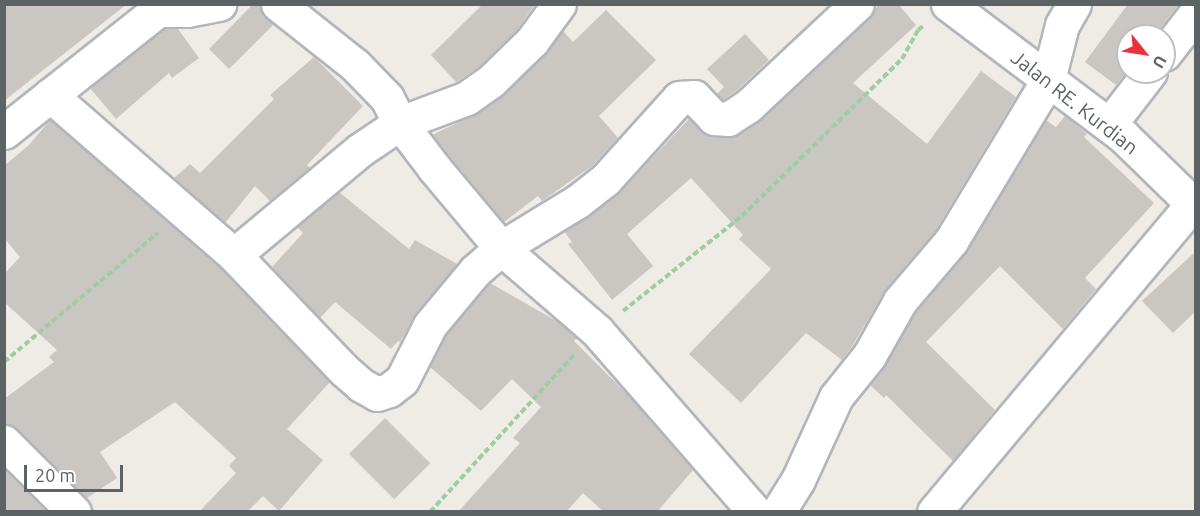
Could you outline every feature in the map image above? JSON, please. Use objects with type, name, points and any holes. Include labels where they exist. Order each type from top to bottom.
[{"type":"street","points":[[4,132],[159,10],[187,10],[219,4]]},
{"type":"street","points":[[278,4],[355,65],[387,98],[400,123],[501,248],[597,332],[755,512]]},
{"type":"street","points":[[234,255],[360,150],[400,123],[467,98],[491,81],[532,41],[559,4]]},
{"type":"street","points":[[50,96],[234,255],[344,370],[361,385],[377,394],[389,390],[402,380],[430,325],[475,271],[501,248],[578,201],[605,180],[679,98],[694,97],[714,118],[728,119],[748,106],[857,4]]},
{"type":"street","points":[[778,512],[798,480],[836,397],[869,356],[900,301],[951,241],[1048,80],[1062,25],[1074,4]]},
{"type":"street","name":"Jalan RE. Kurdian","points":[[949,5],[1109,125],[1194,205]]},
{"type":"street","points":[[1176,38],[1196,12]]},
{"type":"street","points":[[1109,125],[1141,84]]},
{"type":"street","points":[[934,512],[1194,205]]},
{"type":"street","points":[[4,442],[74,512]]},
{"type":"path","points":[[430,512],[537,392],[597,332],[742,216],[902,60],[918,30],[949,5]]},
{"type":"path","points":[[4,362],[184,211]]},
{"type":"building","points":[[4,4],[127,4],[4,101]]},
{"type":"building","points":[[253,4],[260,4],[261,11],[274,24],[229,69],[209,49]]},
{"type":"building","points":[[483,4],[535,4],[518,29],[479,67],[456,82],[431,55]]},
{"type":"building","points":[[879,4],[898,4],[916,25],[853,83],[927,144],[981,71],[1016,97],[936,230],[886,289],[842,360],[806,333],[741,403],[689,354],[771,269],[739,239],[743,235],[691,178],[627,234],[653,266],[612,300],[568,244],[572,242],[564,231],[617,195],[689,119],[701,131],[712,136],[727,138],[738,135],[758,122],[870,18]]},
{"type":"building","points":[[1128,4],[1179,4],[1163,24],[1116,24],[1116,85],[1085,62]]},
{"type":"building","points":[[606,10],[656,60],[599,116],[618,138],[592,166],[542,201],[538,196],[504,222],[432,135],[478,113],[502,96],[545,54],[563,31],[573,42]]},
{"type":"building","points":[[165,29],[178,29],[199,58],[172,78],[169,73],[116,119],[90,88]]},
{"type":"building","points":[[745,34],[769,60],[723,100],[717,94],[724,87],[707,69]]},
{"type":"building","points":[[314,57],[363,106],[307,165],[310,168],[270,201],[255,186],[225,223],[174,178],[190,164],[200,173],[274,99],[270,95]]},
{"type":"building","points":[[1065,116],[1087,134],[1084,137],[1154,203],[1085,278],[1096,289],[1063,329],[1000,266],[926,342],[995,410],[953,461],[886,395],[884,398],[870,385],[885,365],[915,312],[967,251],[1046,120],[1056,127]]},
{"type":"building","points":[[50,120],[219,267],[330,382],[287,429],[323,460],[279,511],[263,496],[247,512],[199,512],[236,473],[229,466],[236,458],[175,402],[100,452],[117,478],[87,498],[17,429],[4,424],[4,399],[54,362],[49,357],[57,350],[4,302],[4,274],[20,257],[4,238],[4,166],[29,145]]},
{"type":"building","points":[[339,192],[409,249],[415,240],[457,264],[416,313],[400,342],[398,341],[391,349],[335,302],[320,318],[272,267],[303,233],[297,227]]},
{"type":"building","points":[[1196,251],[1196,311],[1173,333],[1142,301]]},
{"type":"building","points":[[490,283],[560,323],[577,338],[574,341],[626,393],[693,470],[657,512],[604,512],[583,493],[566,512],[458,512],[520,443],[513,438],[541,407],[512,379],[481,411],[430,367],[446,335]]},
{"type":"building","points":[[385,418],[430,463],[394,499],[349,454]]},
{"type":"building","points":[[4,469],[47,512],[4,512]]}]
